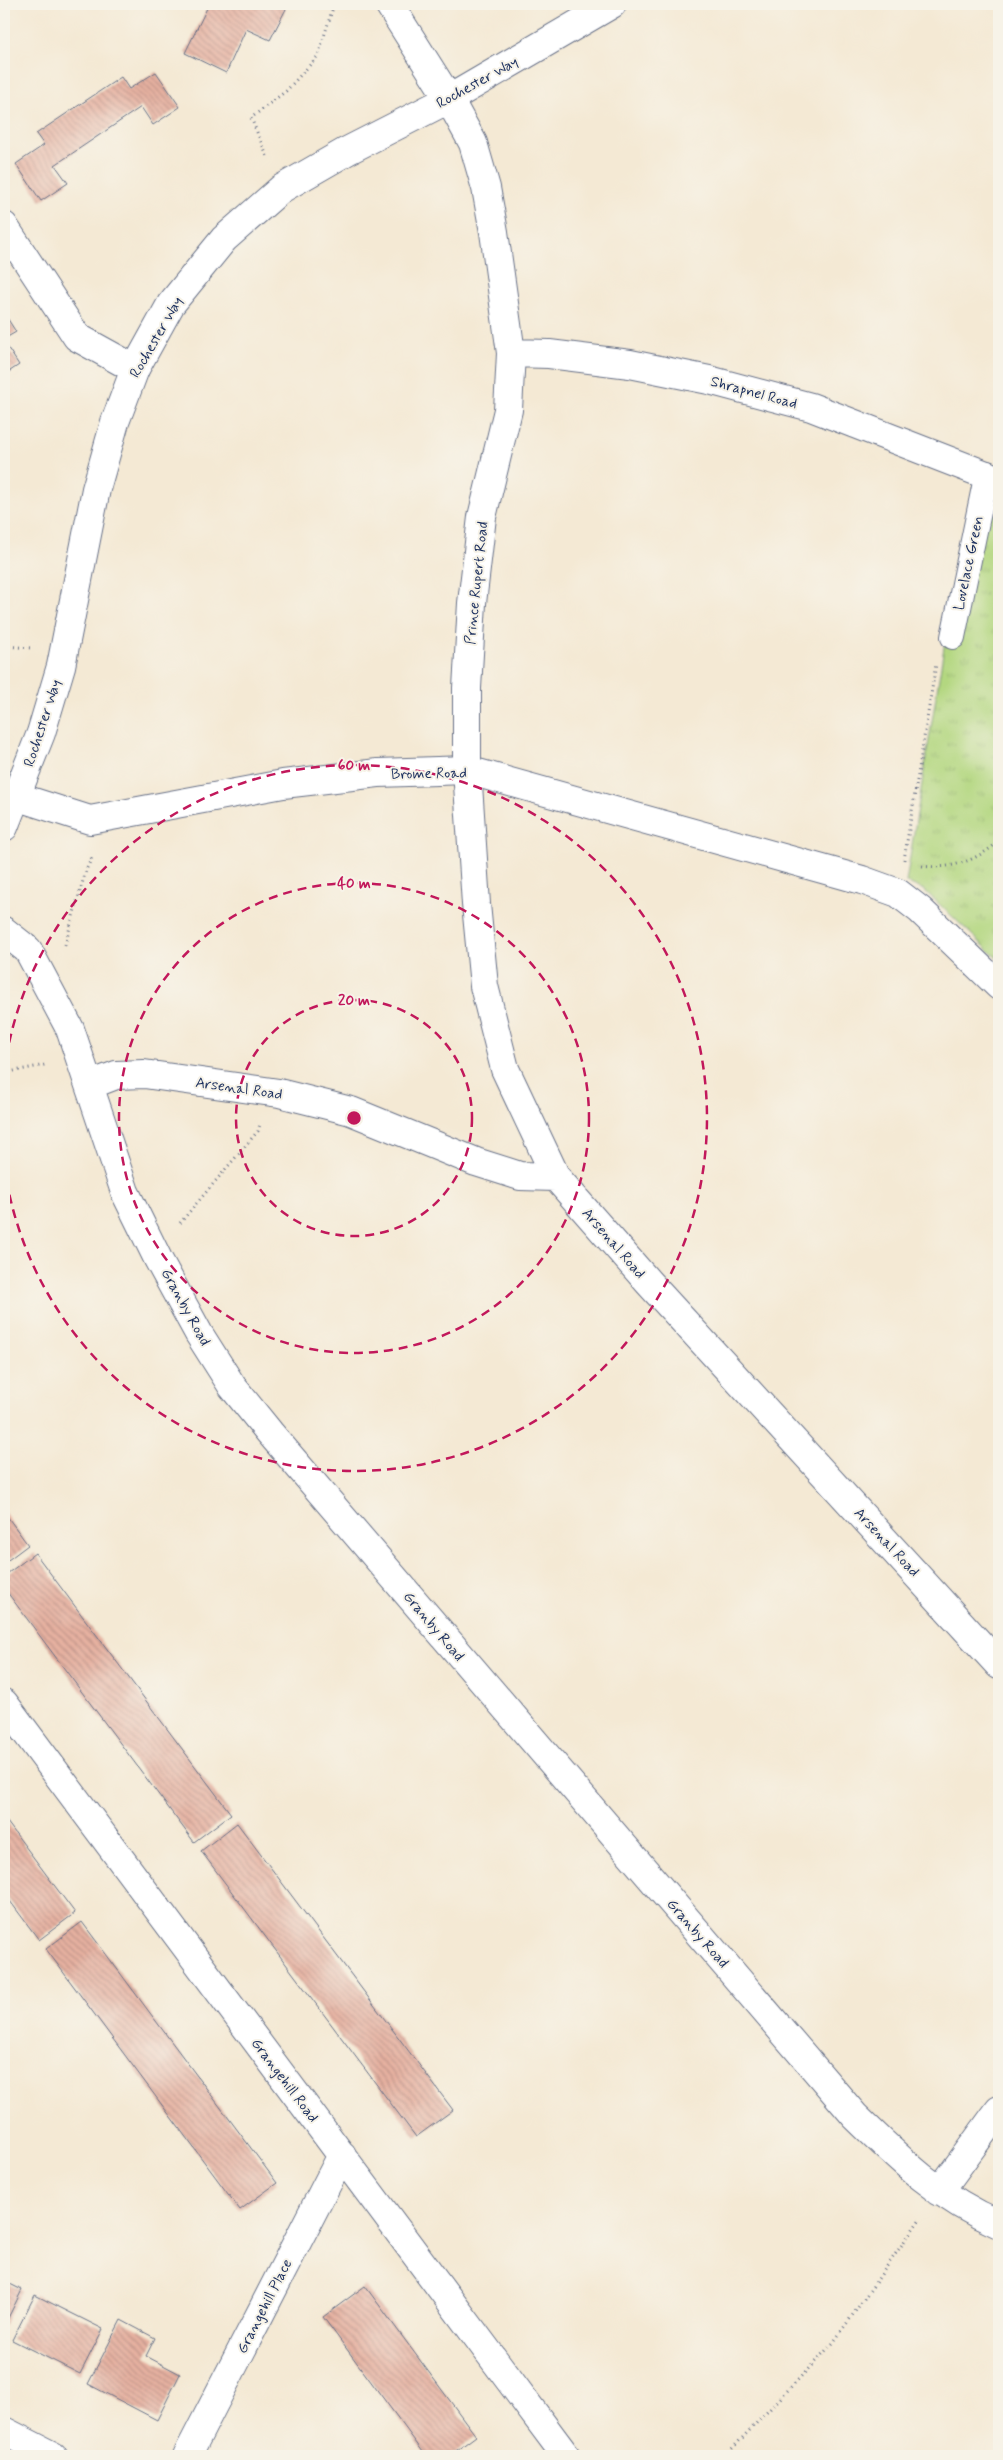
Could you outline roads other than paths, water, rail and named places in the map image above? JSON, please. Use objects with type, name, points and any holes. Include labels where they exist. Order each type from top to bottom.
[{"type":"street","name":"Prince Rupert Road","points":[[389,4],[449,99],[473,143],[486,188],[511,353],[508,410],[482,517],[472,603],[467,688],[467,770],[476,904],[484,986],[506,1069],[556,1177]]},
{"type":"street","name":"Rochester Way","points":[[4,827],[18,796],[41,733],[61,666],[96,489],[115,422],[135,369],[171,304],[224,239],[281,189],[347,151],[449,99],[612,4]]},
{"type":"street","points":[[4,226],[76,337],[135,369]]},
{"type":"street","name":"Shrapnel Road","points":[[511,353],[549,354],[630,364],[709,380],[811,407],[993,477]]},
{"type":"street","name":"Brome Road","points":[[18,796],[90,820],[283,784],[378,773],[467,770],[862,880],[898,894],[920,910],[999,986]]},
{"type":"street","name":"Granby Road","points":[[4,931],[28,950],[70,1029],[126,1192],[199,1334],[232,1386],[270,1433],[855,2116],[896,2156],[940,2192],[999,2224]]},
{"type":"street","name":"Arsenal Road","points":[[90,1085],[116,1075],[144,1074],[266,1091],[351,1111],[476,1162],[520,1176],[556,1177],[649,1283],[999,1665]]},
{"type":"street","name":"Grangehill Road","points":[[4,1703],[566,2456]]},
{"type":"street","points":[[940,2192],[999,2110]]},
{"type":"street","name":"Grangehill Place","points":[[187,2456],[342,2155]]},
{"type":"street","points":[[4,2431],[53,2456]]},
{"type":"lane","name":"Lovelace Green","points":[[953,637],[993,477]]}]
